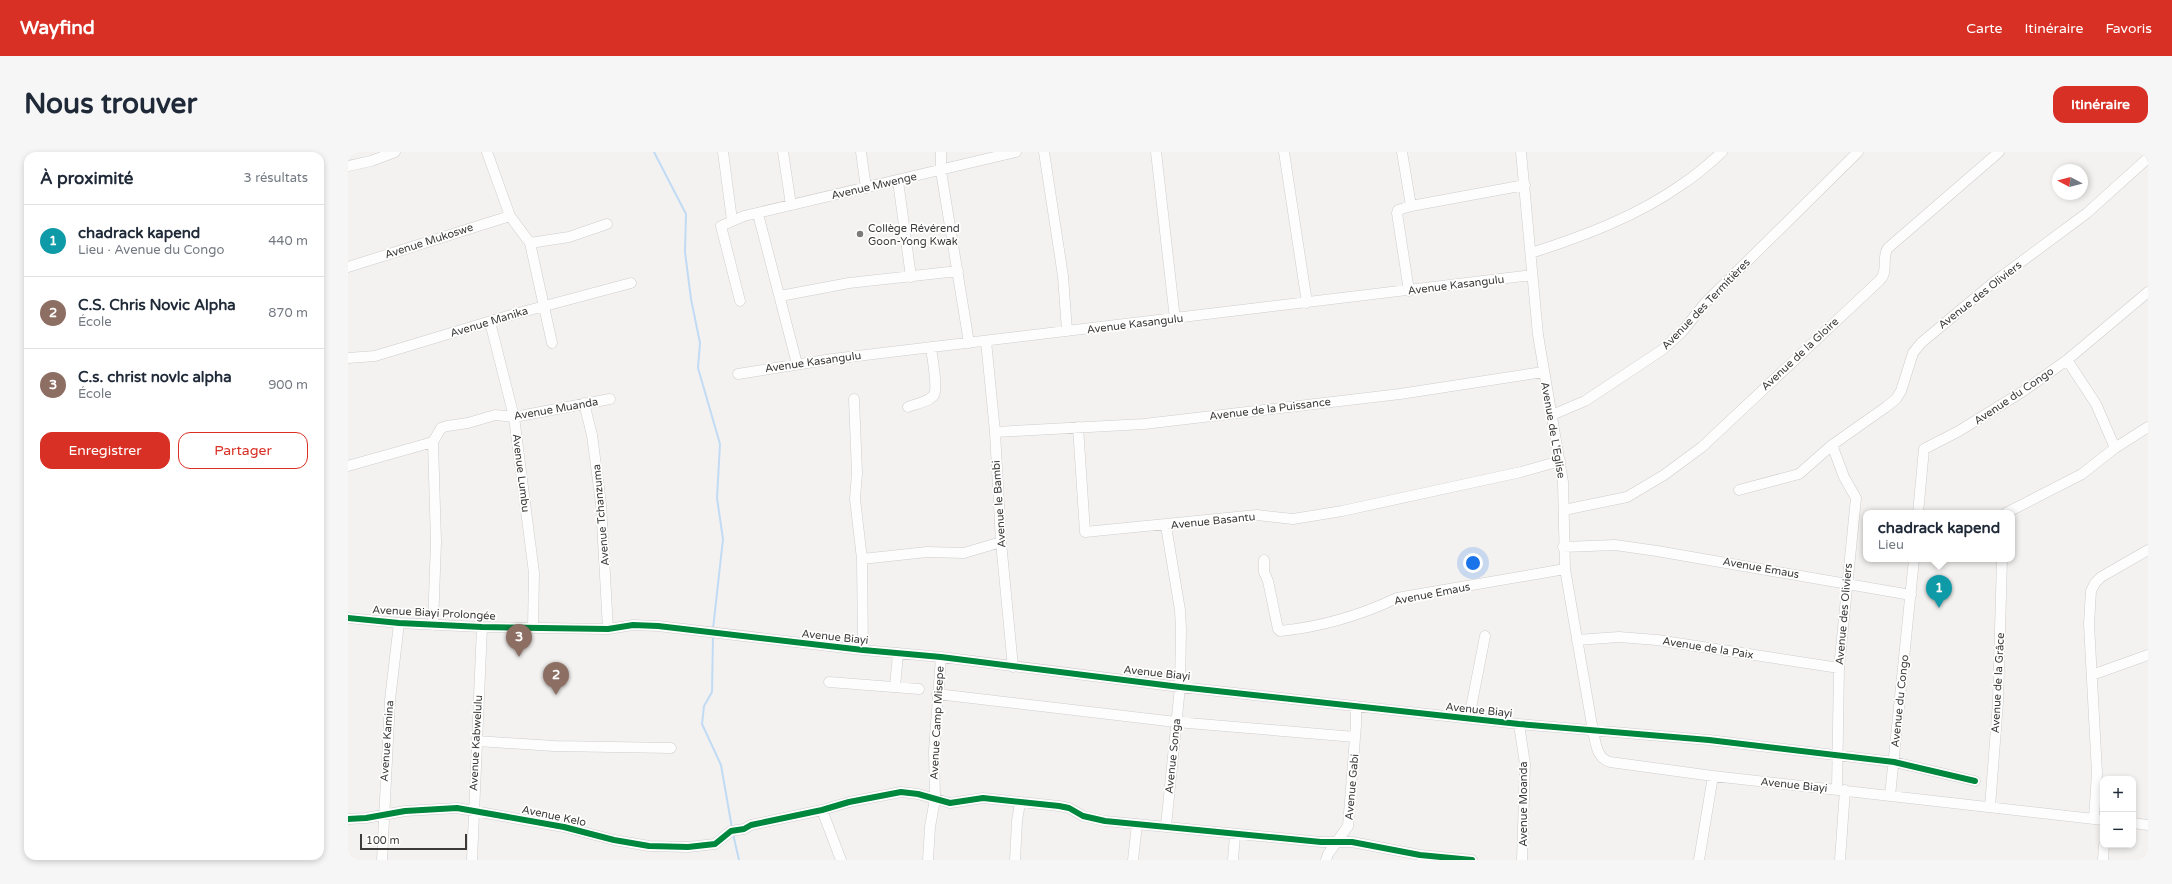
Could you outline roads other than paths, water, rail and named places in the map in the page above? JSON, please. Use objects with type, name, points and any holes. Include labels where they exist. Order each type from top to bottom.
[{"type":"street","points":[[348,166],[371,161],[395,152]]},
{"type":"street","points":[[488,152],[510,216],[530,243],[545,305],[552,343]]},
{"type":"street","points":[[723,152],[732,220],[721,227],[740,301]]},
{"type":"street","points":[[782,152],[791,205]]},
{"type":"street","points":[[861,152],[866,188]]},
{"type":"street","points":[[941,152],[941,171],[969,343]]},
{"type":"street","name":"Avenue Mwenge","points":[[732,220],[1016,152]]},
{"type":"street","points":[[1044,152],[1063,276],[1067,331]]},
{"type":"street","points":[[1156,152],[1175,319]]},
{"type":"street","points":[[1284,152],[1307,303]]},
{"type":"street","points":[[1402,152],[1411,206]]},
{"type":"street","name":"Avenue de L'Eglise","points":[[1521,152],[1532,275],[1543,372],[1560,461],[1564,510],[1565,569],[1593,731]]},
{"type":"street","points":[[1530,253],[1576,238],[1655,202],[1684,184],[1722,152]]},
{"type":"street","name":"Avenue des Termitières","points":[[1552,415],[1585,401],[1662,350],[1682,332],[1705,303],[1858,152]]},
{"type":"street","name":"Avenue de la Gloire","points":[[1564,510],[1627,497],[1664,475],[1702,447],[1880,280],[1884,273],[1885,255],[1888,248],[1999,152]]},
{"type":"street","name":"Avenue des Oliviers","points":[[1739,490],[1799,474],[1832,445],[1896,399],[1901,391],[1913,353],[1933,332],[1994,282],[2087,213],[2148,158]]},
{"type":"street","points":[[898,181],[911,277]]},
{"type":"street","points":[[1409,291],[1397,213],[1398,210],[1411,206],[1525,185]]},
{"type":"street","points":[[758,214],[797,364]]},
{"type":"street","name":"Avenue Mukoswe","points":[[348,267],[510,216]]},
{"type":"street","points":[[530,243],[569,237],[607,224]]},
{"type":"street","points":[[780,296],[849,283],[958,271]]},
{"type":"street","name":"Avenue Kasangulu","points":[[738,374],[797,364],[931,347],[1409,291],[1532,275]]},
{"type":"street","name":"Avenue Manika","points":[[348,358],[375,356],[545,305],[631,283]]},
{"type":"street","name":"Avenue du Congo","points":[[1918,510],[1924,449],[1980,419],[2067,360],[2148,292]]},
{"type":"street","name":"Avenue Lumbu","points":[[490,322],[514,417],[534,573],[533,627]]},
{"type":"street","name":"Avenue le Bambi","points":[[986,341],[995,432],[1001,542],[1013,667]]},
{"type":"street","points":[[908,407],[927,400],[934,395],[935,387],[931,347]]},
{"type":"street","points":[[2067,360],[2096,404],[2115,448]]},
{"type":"street","name":"Avenue de la Puissance","points":[[995,432],[1144,424],[1400,394],[1543,372]]},
{"type":"street","name":"Avenue Muanda","points":[[433,442],[437,433],[444,427],[468,423],[494,415],[514,417],[610,399]]},
{"type":"street","points":[[854,399],[857,473],[855,499],[862,559],[863,650]]},
{"type":"street","name":"Avenue Tchanzuma","points":[[584,403],[592,435],[601,504],[608,628]]},
{"type":"street","name":"Avenue Basantu","points":[[1078,427],[1084,532],[1166,526],[1257,515],[1293,519],[1342,511],[1521,472],[1560,461]]},
{"type":"street","points":[[2012,510],[2082,474],[2115,448],[2148,427]]},
{"type":"street","points":[[348,466],[433,442],[436,542],[433,625]]},
{"type":"street","name":"Avenue des Oliviers","points":[[1832,445],[1844,477],[1856,498],[1839,668],[1837,757],[1841,790],[1840,860]]},
{"type":"street","name":"Avenue Songa","points":[[1166,526],[1180,610],[1180,687],[1166,826]]},
{"type":"street","points":[[862,559],[927,552],[964,553],[1001,542]]},
{"type":"street","name":"Avenue Emaus","points":[[1564,547],[1615,545],[1657,550],[1911,595]]},
{"type":"street","points":[[2099,819],[2089,624],[2091,591],[2095,583],[2148,550]]},
{"type":"street","name":"Avenue Emaus","points":[[1264,560],[1264,572],[1268,580],[1278,628],[1280,631],[1319,624],[1374,610],[1398,598],[1565,569]]},
{"type":"street","name":"Avenue du Congo","points":[[1890,796],[1914,562]]},
{"type":"street","name":"Avenue de la Grâce","points":[[1990,807],[1998,702],[2002,562]]},
{"type":"street","name":"Avenue Biayi Prolongée","points":[[348,618],[399,623],[482,627],[608,628],[633,625],[658,626],[714,634]]},
{"type":"street","name":"Avenue Kamina","points":[[382,860],[383,814],[390,700],[399,623]]},
{"type":"street","name":"Avenue Kabwelulu","points":[[472,860],[482,627]]},
{"type":"street","name":"Avenue Biayi","points":[[714,634],[863,650],[941,656],[1013,667],[1180,687],[1593,731],[1598,752],[1605,761],[1713,776],[2099,819]]},
{"type":"street","points":[[1469,718],[1485,636]]},
{"type":"street","name":"Avenue de la Paix","points":[[1577,640],[1619,637],[1657,640],[1839,668]]},
{"type":"street","points":[[895,687],[898,653]]},
{"type":"street","points":[[2092,675],[2148,655]]},
{"type":"street","name":"Avenue Camp Misepe","points":[[928,860],[930,827],[936,799],[934,751],[941,656]]},
{"type":"street","points":[[829,682],[919,689]]},
{"type":"street","points":[[937,694],[1176,722],[1355,737]]},
{"type":"street","name":"Avenue Gabi","points":[[1326,860],[1328,854],[1348,826],[1351,813],[1356,706]]},
{"type":"street","name":"Avenue Moanda","points":[[1519,724],[1525,764],[1522,860]]},
{"type":"street","points":[[1593,731],[1685,738],[1837,757],[1894,762],[1975,781]]},
{"type":"street","points":[[477,741],[554,746],[671,748]]},
{"type":"street","points":[[1699,860],[1713,776]]},
{"type":"street","name":"Avenue Kelo","points":[[348,818],[366,818],[383,814],[424,809],[457,808],[564,827],[614,840],[649,846],[688,847],[715,844],[731,832],[744,829],[751,824],[901,792],[918,794],[956,803],[984,798],[1059,806],[1069,808],[1083,816],[1105,821],[1166,826],[1235,835],[1321,842],[1338,841],[1370,845],[1436,858],[1472,860]]},
{"type":"street","points":[[1015,860],[1020,803]]},
{"type":"street","points":[[822,810],[841,860]]},
{"type":"street","points":[[1133,860],[1137,824]]},
{"type":"street","points":[[2136,824],[2148,825]]},
{"type":"street","points":[[1233,860],[1235,835]]},
{"type":"street","points":[[2104,848],[2104,860]]},
{"type":"waterway","points":[[654,152],[686,214],[685,252],[691,299],[700,343],[698,368],[720,444],[717,498],[723,539],[713,629]]},
{"type":"waterway","points":[[713,636],[712,692],[704,706],[702,724],[721,765],[732,828]]},
{"type":"waterway","points":[[733,834],[739,860]]},
{"type":"place","name":"Collège Révérend Goon-Yong Kwak","points":[[860,234]]},
{"type":"place","name":"chadrack kapend","points":[[1939,608]]},
{"type":"place","name":"C.s. christ novlc alpha","points":[[519,657]]},
{"type":"place","name":"C.S. Chris Novic Alpha","points":[[556,695]]}]
